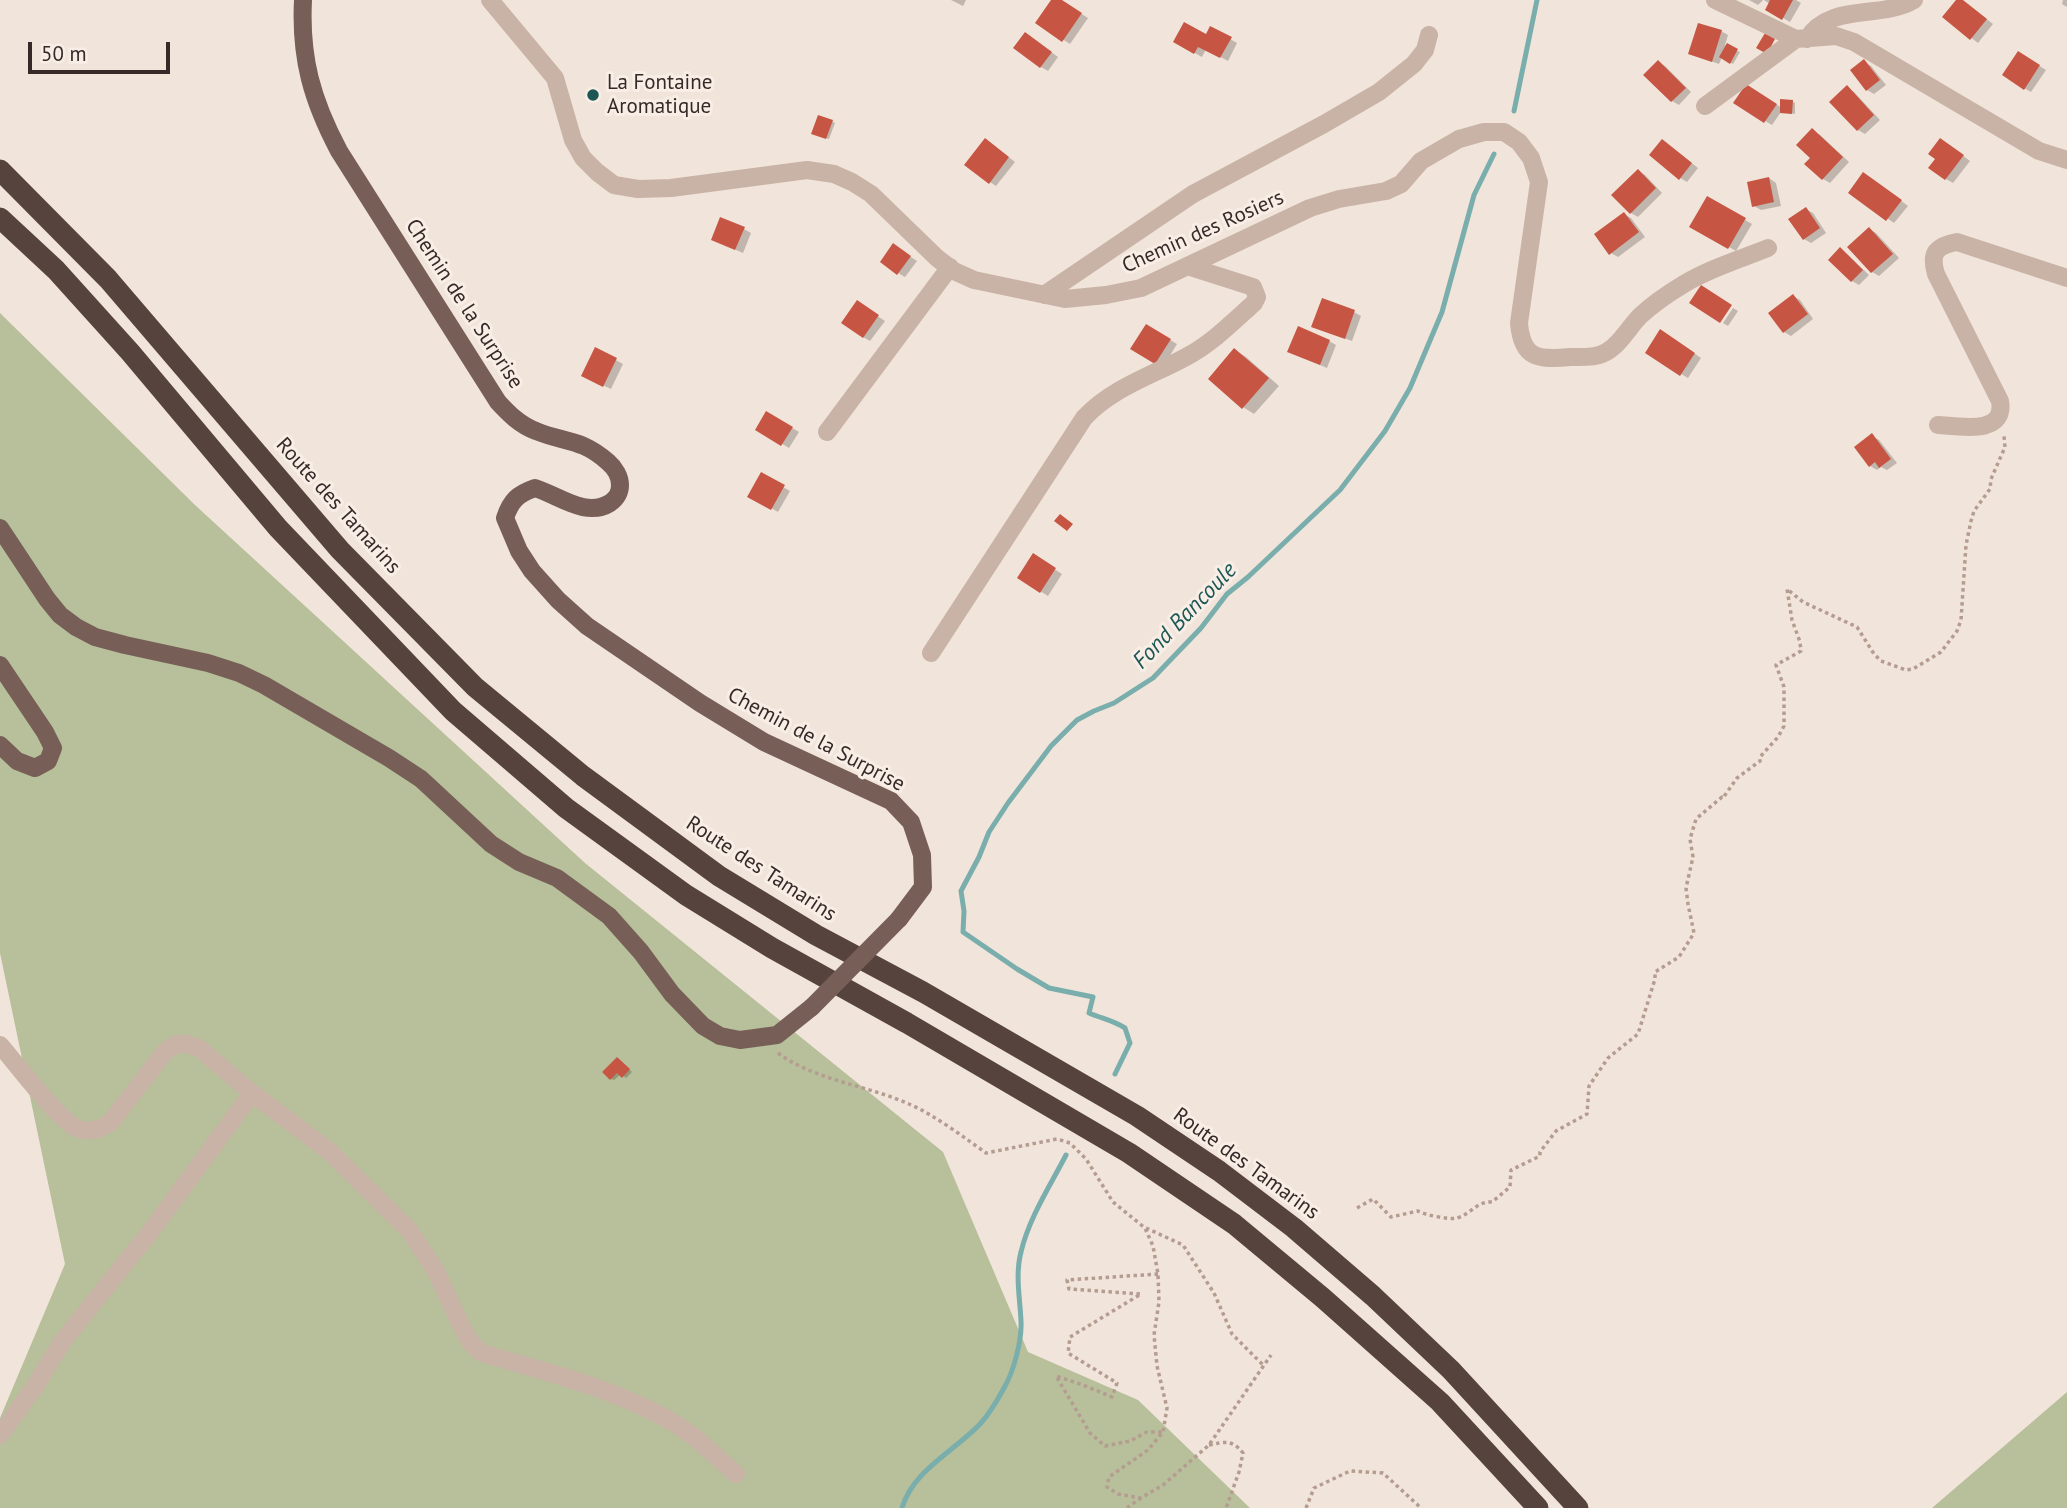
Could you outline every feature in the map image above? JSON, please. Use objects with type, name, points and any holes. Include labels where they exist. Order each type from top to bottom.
[{"type":"highway","name":"Route des Tamarins","points":[[0,170],[108,279],[340,550],[475,687],[583,776],[719,876],[816,935],[923,992],[1137,1116],[1219,1171],[1294,1228],[1373,1296],[1451,1370],[1578,1508]]},
{"type":"highway","points":[[0,218],[56,270],[131,352],[278,528],[453,711],[566,808],[686,895],[772,948],[907,1023],[1129,1153],[1234,1224],[1323,1298],[1440,1402],[1538,1508]]},
{"type":"main road","name":"Chemin de la Surprise","points":[[0,528],[47,599],[60,615],[76,627],[95,637],[208,663],[239,673],[264,685],[421,779],[491,844],[519,862],[557,878],[609,916],[641,952],[672,994],[703,1026],[720,1036],[740,1040],[776,1035],[812,1007],[899,919],[923,887],[922,855],[911,822],[891,801],[764,742],[700,704],[587,626],[558,600],[532,571],[519,551],[505,518],[510,505],[519,494],[535,488],[594,510],[616,499],[621,490],[620,480],[613,466],[597,452],[582,444],[536,431],[515,419],[498,402],[339,151],[322,118],[309,82],[301,29],[303,0]]},
{"type":"main road","points":[[0,665],[53,748],[48,761],[35,768],[17,761],[0,745]]},
{"type":"street","name":"Chemin des Rosiers","points":[[490,0],[555,78],[573,139],[583,158],[614,185],[638,189],[671,188],[807,170],[834,174],[871,194],[950,267],[974,281],[1044,295],[1065,299],[1140,288],[1310,208],[1339,199],[1386,191],[1401,184],[1421,161],[1458,139],[1484,132],[1504,132],[1519,142],[1531,158],[1539,182],[1519,323],[1520,337],[1526,350],[1535,356],[1550,359],[1601,355],[1641,316],[1675,290],[1768,248]]},
{"type":"street","points":[[1715,0],[1802,39],[1836,36],[1854,41],[2039,152],[2067,160]]},
{"type":"street","points":[[1704,106],[1802,39],[1825,20],[1894,8],[1914,0]]},
{"type":"street","points":[[1044,295],[1193,194],[1378,92],[1414,64],[1424,50],[1429,35]]},
{"type":"street","points":[[1938,425],[1990,425],[2001,410],[2000,401],[1936,274],[1934,254],[1946,244],[1957,242],[2067,278]]},
{"type":"street","points":[[931,653],[1084,418],[1096,405],[1113,394],[1189,356],[1223,331],[1257,298],[1253,287],[1187,266]]},
{"type":"street","points":[[827,432],[950,267]]},
{"type":"street","points":[[0,1045],[65,1122],[80,1130],[97,1131],[110,1123],[164,1053],[176,1044],[199,1048],[252,1093],[329,1151],[409,1230],[434,1268],[471,1343],[482,1353],[598,1387],[669,1420],[694,1437],[736,1474]]},
{"type":"street","points":[[0,1435],[36,1385],[62,1342],[151,1231],[252,1093]]},
{"type":"path","points":[[1357,1208],[1373,1199],[1391,1217],[1418,1211],[1457,1218],[1483,1202],[1492,1202],[1510,1187],[1511,1170],[1540,1156],[1540,1152],[1556,1131],[1587,1114],[1589,1086],[1608,1058],[1638,1034],[1655,972],[1679,957],[1694,933],[1686,888],[1693,857],[1690,839],[1696,819],[1723,798],[1737,778],[1760,761],[1760,757],[1784,726],[1784,687],[1776,665],[1801,651],[1787,589],[1803,602],[1857,627],[1881,661],[1906,670],[1913,669],[1941,652],[1957,631],[1961,620],[1966,545],[1974,511],[1990,489],[2005,447],[2003,424],[1997,418]]},
{"type":"path","points":[[756,1038],[790,1062],[910,1104],[986,1153],[1057,1139],[1070,1143],[1086,1159],[1113,1202],[1145,1228],[1183,1245],[1214,1293],[1232,1334],[1263,1366]]},
{"type":"path","points":[[1141,1498],[1118,1494],[1107,1487],[1109,1477],[1148,1450],[1163,1432],[1167,1408],[1157,1366],[1154,1335],[1159,1302],[1158,1274],[1153,1246],[1145,1228]]},
{"type":"path","points":[[1158,1274],[1067,1280],[1069,1289],[1141,1294],[1070,1337],[1068,1353],[1117,1383],[1112,1397],[1056,1376],[1090,1433],[1105,1446],[1130,1441],[1147,1432],[1163,1432]]},
{"type":"path","points":[[1127,1508],[1163,1485],[1209,1445],[1271,1354]]},
{"type":"path","points":[[1209,1445],[1228,1442],[1237,1444],[1243,1453],[1226,1508]]},
{"type":"path","points":[[1306,1508],[1314,1488],[1350,1471],[1383,1473],[1421,1508]]},
{"type":"green space","points":[[0,313],[195,505],[585,863],[943,1152],[1028,1352],[1138,1400],[1250,1508],[0,1508],[0,1418],[65,1264],[0,953]]},
{"type":"green space","points":[[2067,1392],[2067,1508],[1932,1508]]},
{"type":"building","points":[[1051,0],[1062,0],[1082,13],[1062,42],[1035,23]]},
{"type":"building","points":[[1770,0],[1793,0],[1782,20],[1765,10]]},
{"type":"building","points":[[1956,0],[1963,0],[1987,19],[1970,40],[1942,17]]},
{"type":"building","points":[[1184,22],[1206,34],[1210,26],[1232,37],[1220,58],[1198,47],[1194,54],[1173,42]]},
{"type":"building","points":[[1698,23],[1722,30],[1712,62],[1688,54]]},
{"type":"building","points":[[1025,32],[1052,52],[1040,68],[1013,48]]},
{"type":"building","points":[[1765,33],[1775,39],[1767,54],[1756,48]]},
{"type":"building","points":[[1727,43],[1738,49],[1730,64],[1719,57]]},
{"type":"building","points":[[2018,51],[2040,65],[2024,90],[2002,75]]},
{"type":"building","points":[[1864,59],[1880,80],[1866,91],[1850,70]]},
{"type":"building","points":[[1658,60],[1686,88],[1671,102],[1643,75]]},
{"type":"building","points":[[1746,84],[1777,104],[1764,123],[1733,103]]},
{"type":"building","points":[[1847,85],[1874,115],[1857,131],[1829,102]]},
{"type":"building","points":[[1780,99],[1793,100],[1792,114],[1780,113]]},
{"type":"building","points":[[818,115],[833,120],[826,139],[811,134]]},
{"type":"building","points":[[1812,128],[1843,157],[1822,180],[1804,164],[1810,158],[1796,145]]},
{"type":"building","points":[[985,138],[1009,157],[989,184],[964,165]]},
{"type":"building","points":[[1940,138],[1964,155],[1945,180],[1928,168],[1935,159],[1928,154]]},
{"type":"building","points":[[1662,139],[1692,163],[1679,180],[1649,155]]},
{"type":"building","points":[[1638,169],[1656,188],[1630,214],[1611,195]]},
{"type":"building","points":[[1863,172],[1902,200],[1886,221],[1848,193]]},
{"type":"building","points":[[1769,177],[1774,202],[1752,207],[1747,182]]},
{"type":"building","points":[[1707,196],[1746,218],[1728,249],[1689,227]]},
{"type":"building","points":[[1806,207],[1820,228],[1803,240],[1788,219]]},
{"type":"building","points":[[1624,212],[1639,232],[1609,255],[1594,234]]},
{"type":"building","points":[[720,217],[745,227],[735,250],[711,240]]},
{"type":"building","points":[[1869,227],[1893,254],[1871,273],[1847,247]]},
{"type":"building","points":[[893,243],[911,256],[897,275],[880,262]]},
{"type":"building","points":[[1840,247],[1863,270],[1851,282],[1828,260]]},
{"type":"building","points":[[1701,285],[1732,305],[1720,323],[1689,303]]},
{"type":"building","points":[[1793,294],[1808,314],[1783,333],[1768,313]]},
{"type":"building","points":[[1322,298],[1355,310],[1345,339],[1311,327]]},
{"type":"building","points":[[857,300],[879,315],[863,338],[841,323]]},
{"type":"building","points":[[1146,324],[1171,339],[1155,364],[1130,349]]},
{"type":"building","points":[[1298,326],[1330,340],[1320,365],[1287,352]]},
{"type":"building","points":[[1660,329],[1695,353],[1680,376],[1645,353]]},
{"type":"building","points":[[595,347],[617,358],[603,387],[581,376]]},
{"type":"building","points":[[1234,348],[1269,378],[1242,409],[1208,379]]},
{"type":"building","points":[[766,411],[793,427],[781,446],[755,430]]},
{"type":"building","points":[[1872,433],[1891,459],[1879,468],[1875,462],[1869,467],[1854,447]]},
{"type":"building","points":[[761,472],[785,485],[771,510],[747,497]]},
{"type":"building","points":[[1060,514],[1073,524],[1067,531],[1054,521]]},
{"type":"building","points":[[1033,553],[1056,568],[1040,593],[1017,578]]},
{"type":"building","points":[[617,1057],[630,1069],[622,1078],[617,1073],[610,1080],[602,1072]]},
{"type":"waterway","name":"Fond Bancoule","points":[[1514,111],[1537,0]]},
{"type":"waterway","name":"Fond Bancoule","points":[[1115,1074],[1130,1043],[1125,1028],[1089,1013],[1093,997],[1049,988],[963,932],[961,891],[989,832],[1051,746],[1077,720],[1114,703],[1153,678],[1201,628],[1227,594],[1340,490],[1385,431],[1410,388],[1442,312],[1474,195],[1494,154]]},
{"type":"waterway","name":"Fond Bancoule","points":[[902,1508],[915,1483],[984,1419],[1008,1381],[1020,1337],[1018,1278],[1021,1252],[1035,1215],[1066,1155]]},
{"type":"place","name":"La Fontaine Aromatique","points":[[593,95]]}]
